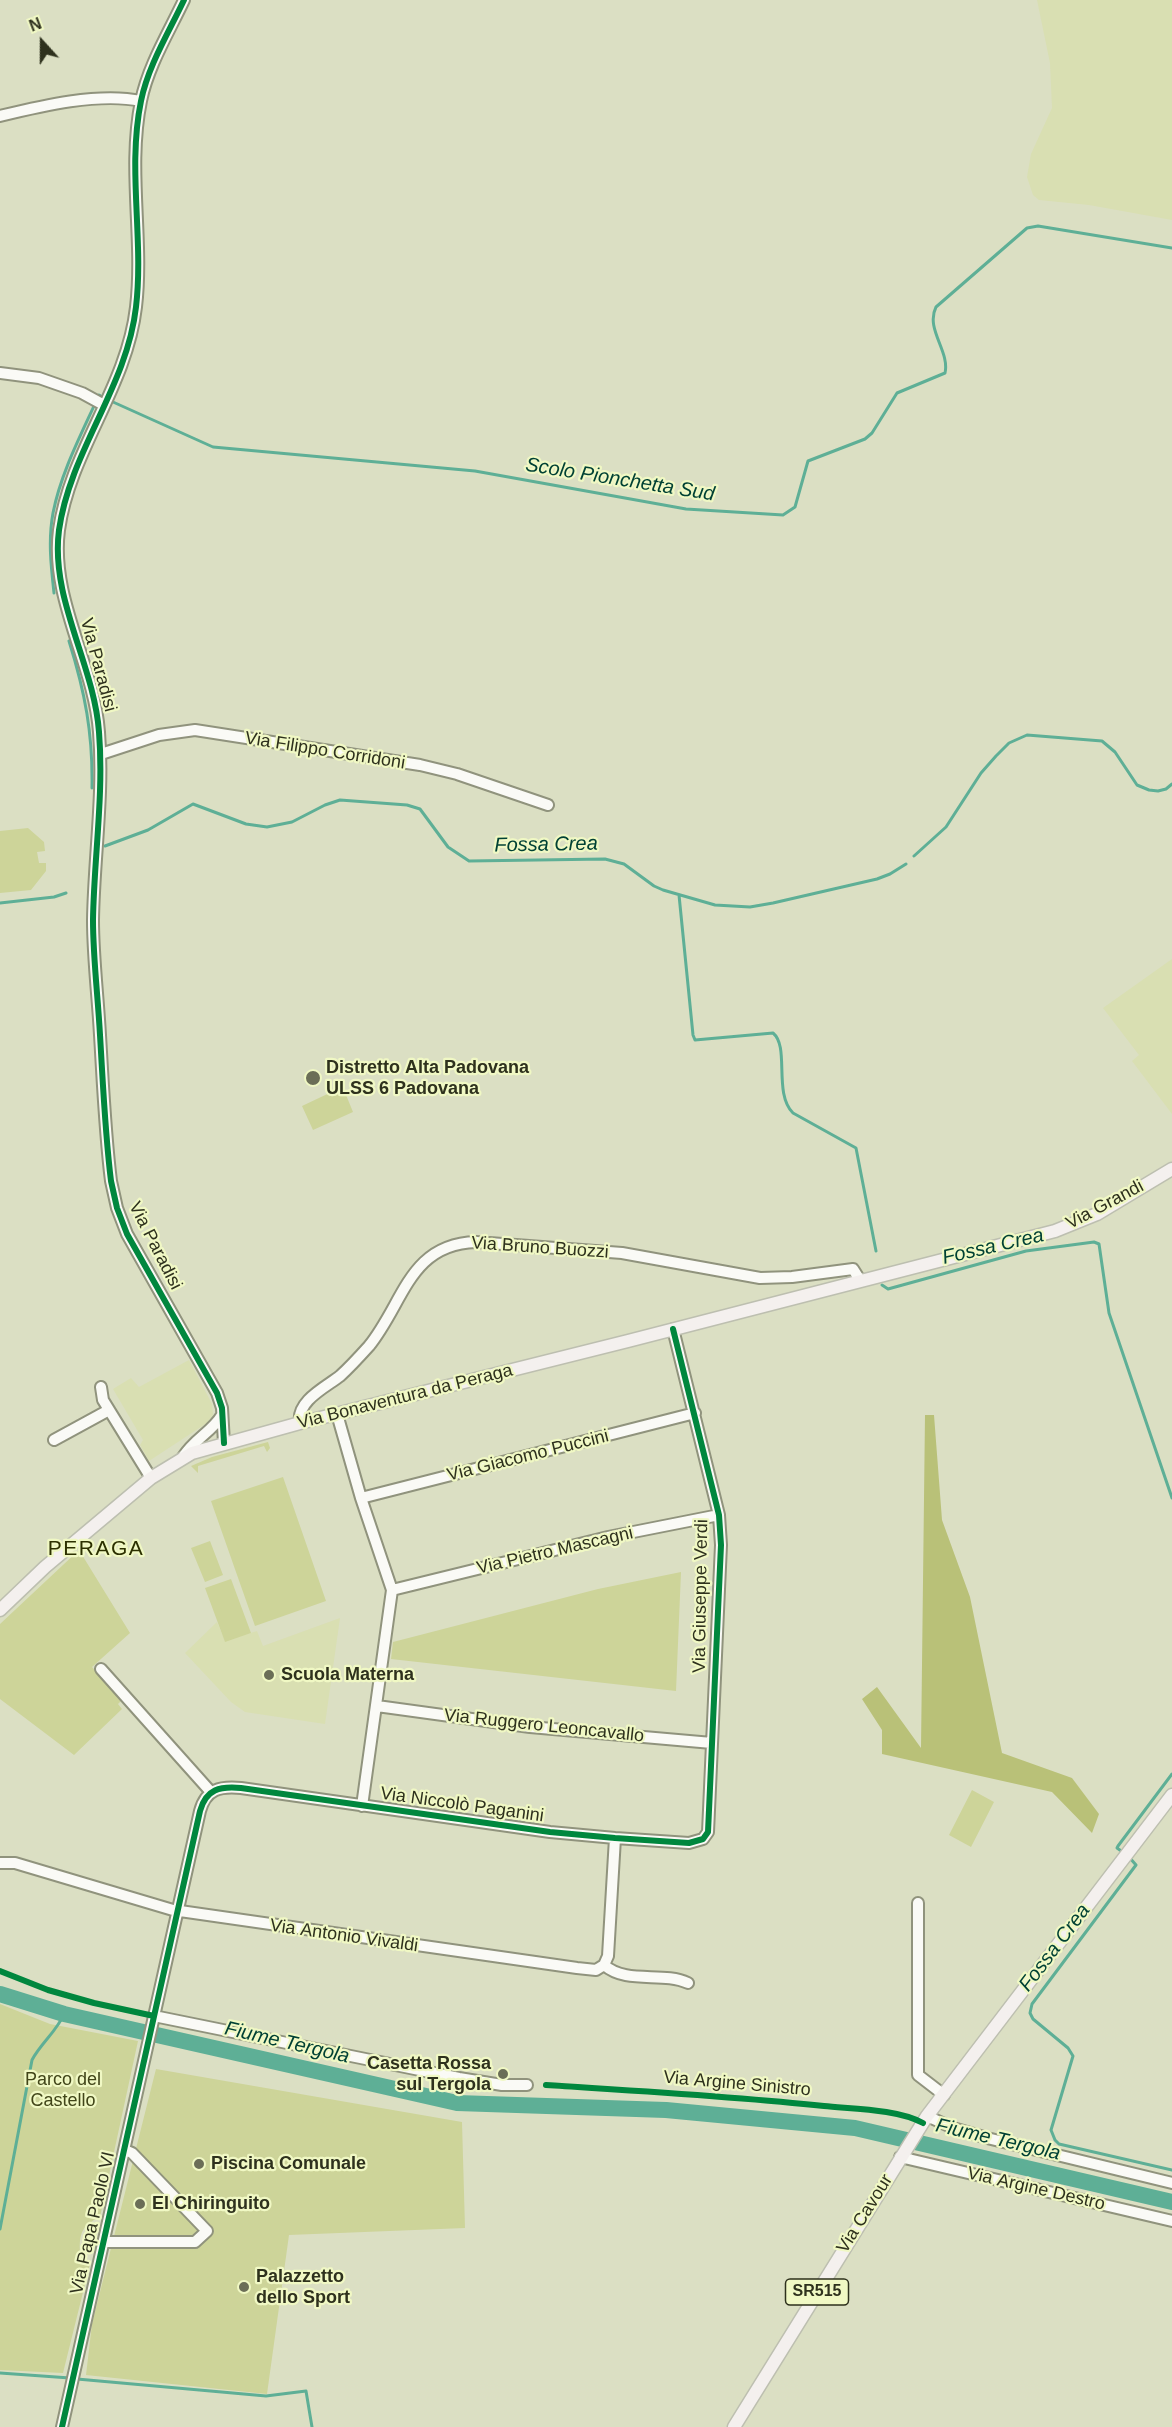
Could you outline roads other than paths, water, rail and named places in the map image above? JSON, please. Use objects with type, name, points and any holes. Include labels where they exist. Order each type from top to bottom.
[{"type":"main road","name":"Via Grandi","points":[[860,1280],[1029,1238],[1072,1224],[1112,1205],[1172,1168]]},
{"type":"main road","name":"Via Bonaventura da Peraga","points":[[0,1610],[30,1581],[151,1478],[183,1457],[224,1443],[300,1423],[860,1280]]},
{"type":"main road","name":"Via Cavour","points":[[734,2427],[925,2121],[1172,1795]]},
{"type":"street","name":"Via Paradisi","points":[[184,0],[151,71],[141,101],[135,161],[139,264],[130,345],[99,402],[89,437],[64,502],[58,544],[60,576],[95,702],[101,754],[93,923],[111,1181],[117,1208],[127,1234],[220,1401],[224,1443]]},
{"type":"street","points":[[0,117],[70,102],[111,99],[141,101]]},
{"type":"street","points":[[0,373],[39,378],[99,402]]},
{"type":"street","name":"Via Filippo Corridoni","points":[[101,754],[159,735],[195,730],[420,765],[457,774],[548,805]]},
{"type":"street","name":"Via Bruno Buozzi","points":[[300,1423],[299,1417],[306,1403],[341,1375],[369,1346],[419,1266],[438,1251],[456,1244],[476,1242],[621,1253],[760,1278],[792,1277],[853,1269],[860,1280]]},
{"type":"street","name":"Via Giuseppe Verdi","points":[[673,1329],[719,1515],[721,1545],[708,1832]]},
{"type":"street","points":[[101,1387],[103,1400],[151,1478]]},
{"type":"street","points":[[54,1440],[109,1410]]},
{"type":"street","name":"Via Giacomo Puccini","points":[[361,1498],[695,1413]]},
{"type":"street","points":[[183,1457],[191,1444],[213,1426],[222,1414]]},
{"type":"street","points":[[337,1414],[361,1498],[392,1590],[362,1806]]},
{"type":"street","name":"Via Pietro Mascagni","points":[[392,1590],[608,1537],[719,1515]]},
{"type":"street","points":[[101,1669],[210,1791]]},
{"type":"street","name":"Via Ruggero Leoncavallo","points":[[377,1706],[530,1727],[712,1743]]},
{"type":"street","name":"Via Niccolò Paganini","points":[[210,1791],[223,1787],[241,1788],[550,1832],[615,1839],[689,1843],[704,1839],[708,1832]]},
{"type":"street","name":"Via Papa Paolo VI","points":[[62,2427],[202,1803],[210,1791]]},
{"type":"street","points":[[604,1965],[609,1946],[615,1839]]},
{"type":"street","name":"Via Antonio Vivaldi","points":[[1,1863],[15,1863],[31,1867],[178,1911],[577,1968],[596,1970],[604,1965],[620,1974],[678,1979],[688,1983]]},
{"type":"street","points":[[918,1903],[918,2075],[944,2095]]},
{"type":"street","points":[[154,2020],[459,2079],[502,2085],[527,2085]]},
{"type":"street","points":[[925,2121],[1172,2183]]},
{"type":"street","points":[[105,2242],[195,2242],[207,2231],[132,2153],[125,2150]]},
{"type":"street","name":"Via Argine Destro","points":[[902,2155],[1172,2221]]},
{"type":"waterway","name":"Scolo Pionchetta Sud","points":[[113,402],[213,447],[475,471],[686,509],[783,515],[795,507],[808,461],[865,439],[872,433],[897,393],[945,373],[944,356],[933,324],[936,307],[1027,228],[1038,226],[1172,248]]},
{"type":"waterway","name":"Scolo Pionchetta Sud","points":[[54,593],[50,543],[53,513],[79,438],[99,395],[102,397]]},
{"type":"waterway","name":"Scolo Pionchetta Sud","points":[[69,641],[87,713],[92,788]]},
{"type":"waterway","points":[[914,856],[946,827],[981,773],[996,756],[1009,743],[1027,735],[1102,741],[1115,752],[1137,785],[1158,791],[1172,784]]},
{"type":"waterway","name":"Fossa Crea","points":[[105,846],[148,830],[193,804],[246,824],[267,827],[292,822],[340,800],[407,805],[420,809],[448,847],[469,861],[605,859],[624,864],[663,890],[715,905],[750,907],[773,903],[877,879],[906,864]]},
{"type":"waterway","name":"Fossa Crea","points":[[0,903],[54,897],[66,893]]},
{"type":"waterway","name":"Fossa Crea","points":[[679,895],[695,1040],[773,1033],[778,1040],[782,1059],[784,1094],[793,1113],[856,1148],[876,1251]]},
{"type":"waterway","name":"Fossa Crea","points":[[882,1285],[888,1289],[1026,1251],[1094,1242],[1099,1244],[1109,1313],[1172,1498]]},
{"type":"waterway","name":"Fossa Crea","points":[[1124,1853],[1117,1848],[1118,1846],[1172,1774]]},
{"type":"waterway","name":"Fossa Crea","points":[[1129,1857],[1136,1865],[1032,2004],[1030,2013],[1033,2019],[1068,2048],[1073,2056],[1051,2130],[1055,2140],[1059,2144],[1172,2170]]},
{"type":"waterway","name":"Fiume Tergola","points":[[0,1994],[64,2014],[457,2103],[666,2110],[855,2128],[1172,2202]]},
{"type":"waterway","points":[[0,2229],[32,2060],[64,2014]]},
{"type":"waterway","points":[[0,2373],[70,2378]]},
{"type":"waterway","points":[[77,2379],[266,2396],[306,2391],[312,2427]]},
{"type":"place","name":"Distretto Alta Padovana ULSS 6 Padovana","points":[[313,1078]]},
{"type":"place","name":"Scuola Materna","points":[[269,1675]]},
{"type":"place","name":"Casetta Rossa sul Tergola","points":[[503,2074]]},
{"type":"place","name":"Piscina Comunale","points":[[199,2164]]},
{"type":"place","name":"El Chiringuito","points":[[140,2204]]},
{"type":"place","name":"Palazzetto dello Sport","points":[[244,2287]]},
{"type":"district","name":"PERAGA","points":[[96,1549]]},
{"type":"park label","name":"Parco del Castello","points":[[63,2090]]}]
